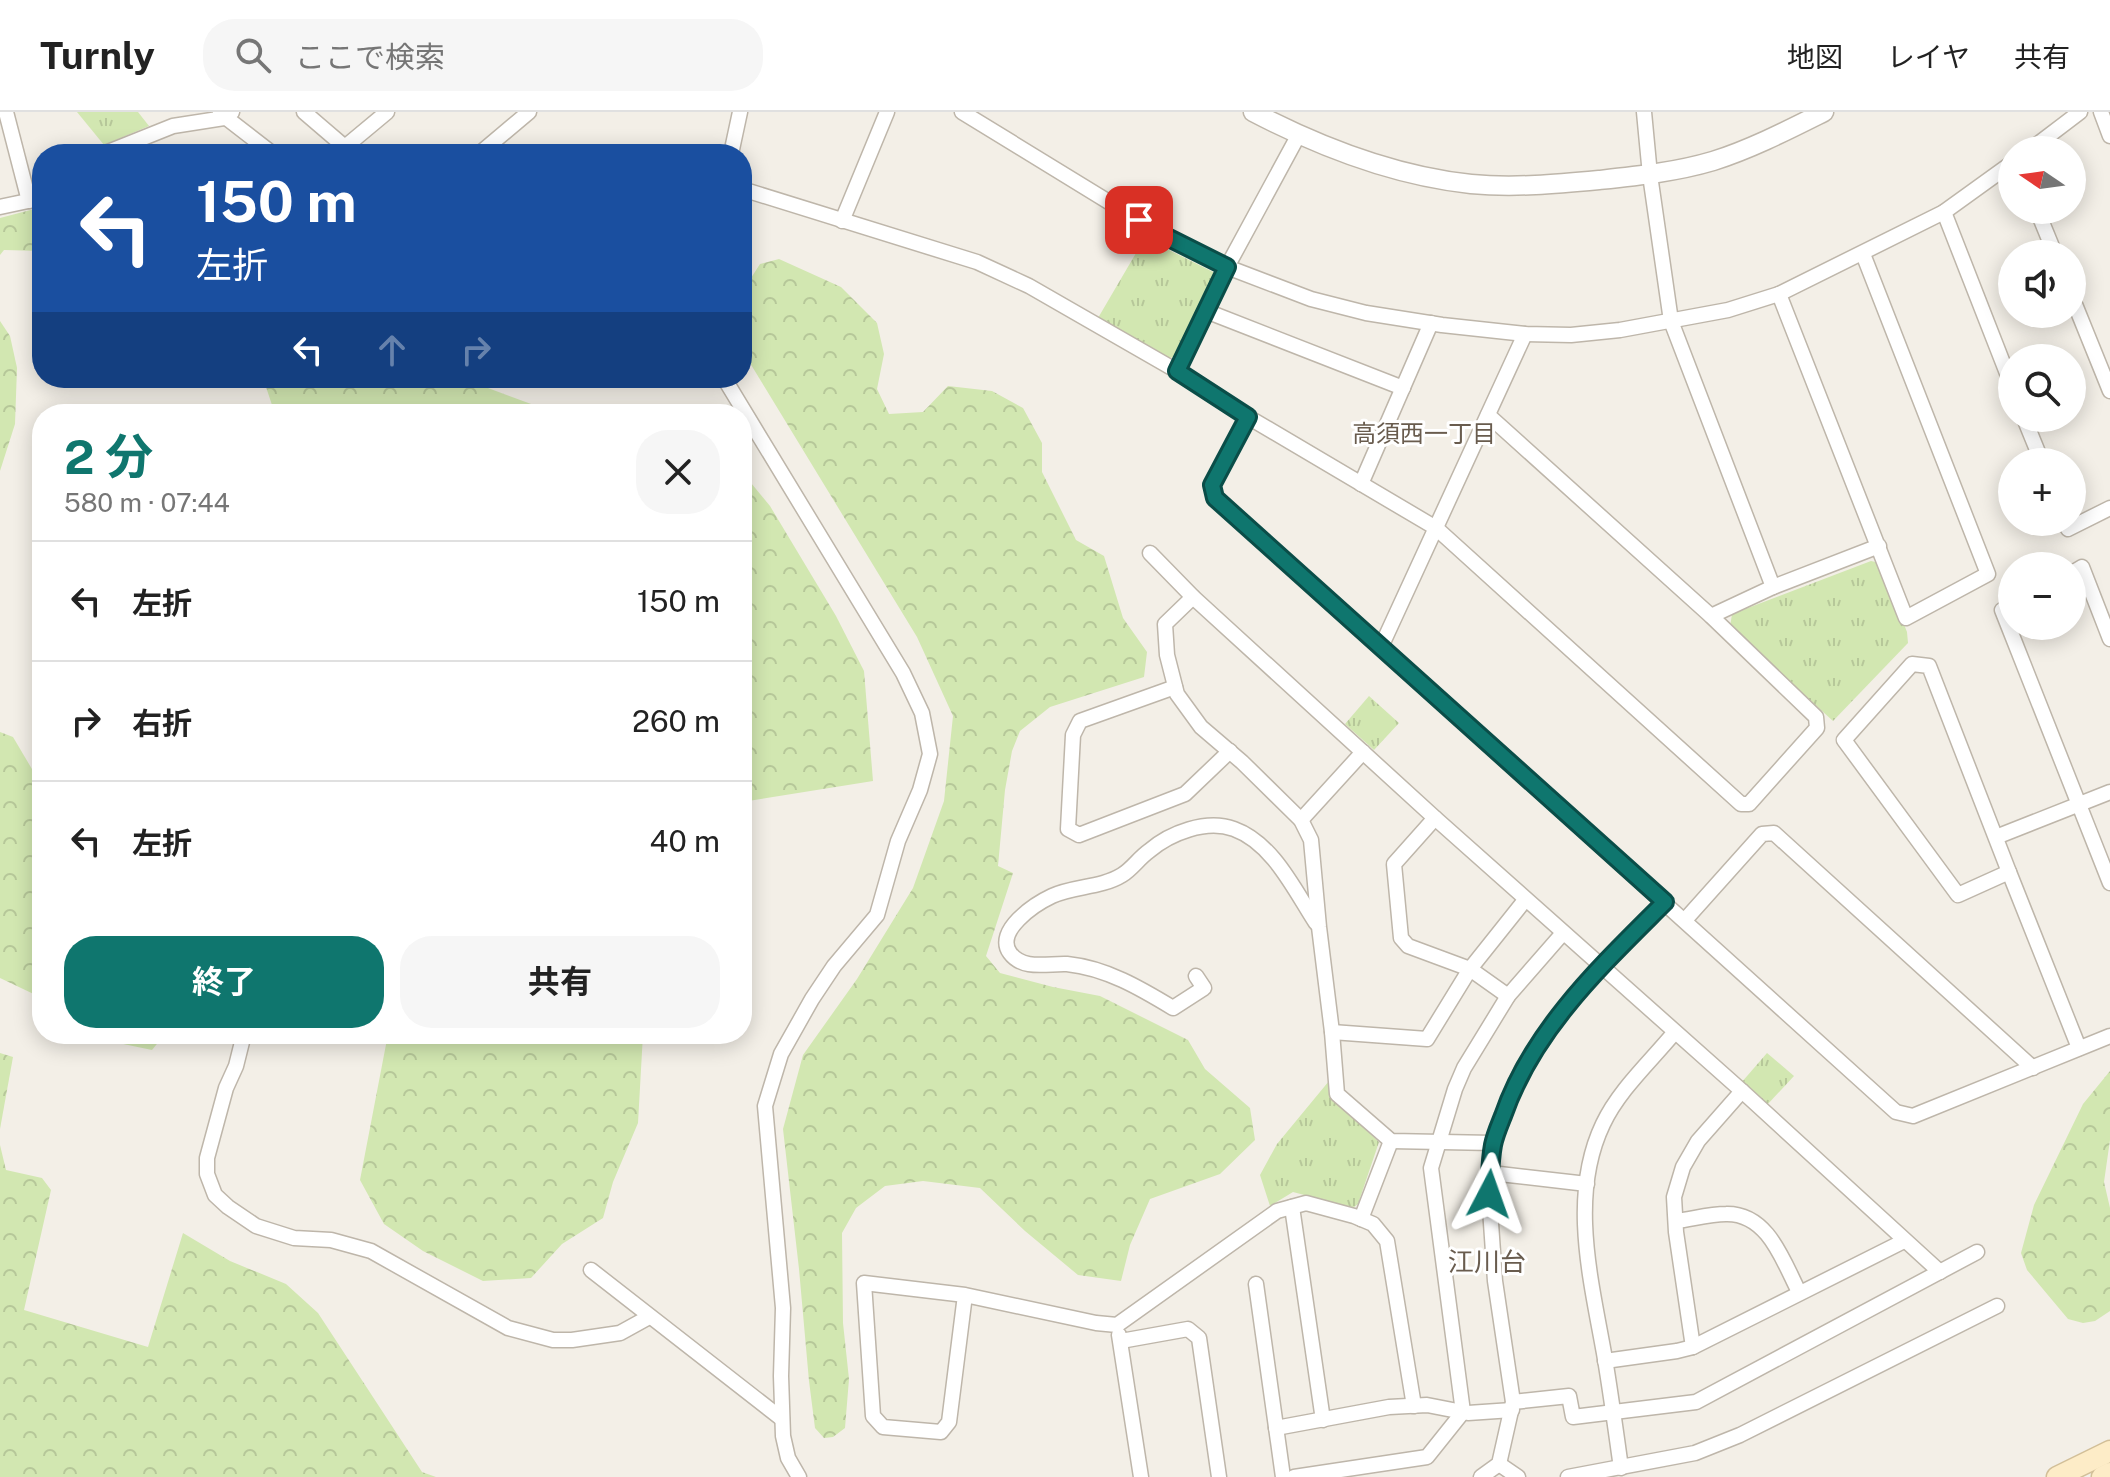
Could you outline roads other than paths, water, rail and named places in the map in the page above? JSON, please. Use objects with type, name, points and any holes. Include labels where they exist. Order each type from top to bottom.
[{"type":"main road","points":[[2057,1477],[2110,1451]]},
{"type":"main road","points":[[2102,1477],[2110,1473]]},
{"type":"street","points":[[6,112],[32,191]]},
{"type":"street","points":[[304,112],[342,144]]},
{"type":"street","points":[[355,144],[387,112]]},
{"type":"street","points":[[491,144],[529,112]]},
{"type":"street","points":[[733,144],[740,112]]},
{"type":"street","points":[[842,221],[887,112]]},
{"type":"street","points":[[962,112],[1161,234],[1227,267],[1325,303],[1366,313],[1525,334],[1571,335],[1620,330],[1728,310],[1779,294],[1944,212],[1998,173]]},
{"type":"street","points":[[1253,112],[1298,136],[1411,173],[1471,184],[1542,185],[1650,175],[1713,161],[1776,136],[1824,112]]},
{"type":"street","points":[[1644,112],[1671,321],[1773,587]]},
{"type":"street","points":[[2048,136],[2080,112]]},
{"type":"street","points":[[2101,112],[2110,136]]},
{"type":"street","points":[[128,144],[173,126],[225,114],[261,144]]},
{"type":"street","points":[[1177,371],[1227,267],[1298,136]]},
{"type":"street","points":[[752,192],[977,262],[1029,286],[1177,371],[1248,417],[1436,528],[1741,804],[1749,804],[1817,728],[1816,717],[1711,616],[1488,415]]},
{"type":"street","points":[[0,207],[32,201]]},
{"type":"street","points":[[1944,212],[1998,350]]},
{"type":"street","points":[[1779,294],[1906,618],[1988,574],[1863,254]]},
{"type":"street","points":[[1206,311],[1403,388]]},
{"type":"street","points":[[1361,484],[1431,323]]},
{"type":"street","points":[[2085,328],[2110,391]]},
{"type":"street","points":[[1381,647],[1525,334]]},
{"type":"street","points":[[1248,417],[1212,485],[1215,498],[1896,1112],[1913,1116],[2110,1036]]},
{"type":"street","points":[[752,424],[903,673],[922,713],[930,754],[920,790],[898,841],[877,915],[834,966],[812,999],[781,1054],[765,1106],[783,1308],[783,1436],[788,1458],[799,1477]]},
{"type":"street","points":[[2086,520],[2110,508]]},
{"type":"street","points":[[1711,616],[1773,587],[1879,546]]},
{"type":"street","points":[[1150,553],[1193,597],[1525,900],[1742,1091],[1940,1272]]},
{"type":"street","points":[[2086,577],[2110,639]]},
{"type":"street","points":[[1193,597],[1165,624],[1167,655],[1177,694],[1201,727],[1301,820],[1311,840],[1337,1094],[1391,1141],[1493,1143]]},
{"type":"street","points":[[2014,640],[2110,883]]},
{"type":"street","points":[[2009,872],[1958,895],[1844,740],[1912,664],[1929,666],[2079,1048]]},
{"type":"street","points":[[1175,687],[1080,721],[1073,735],[1068,829],[1079,835],[1185,794],[1230,751]]},
{"type":"street","points":[[1301,820],[1363,752]]},
{"type":"street","points":[[1996,837],[2110,792]]},
{"type":"street","points":[[1435,818],[1394,864],[1401,938],[1408,946],[1470,969],[1508,996]]},
{"type":"street","points":[[1196,976],[1204,988],[1173,1008],[1098,969],[1066,964],[1033,965],[1019,960],[1010,953],[1006,942],[1009,929],[1052,896],[1121,876],[1166,838],[1215,826],[1234,829],[1269,852],[1319,927]]},
{"type":"street","points":[[1685,920],[1762,834],[1774,833],[2033,1068]]},
{"type":"street","points":[[1332,1032],[1427,1039],[1470,969],[1525,900]]},
{"type":"street","points":[[1481,1477],[1499,1464],[1512,1406],[1495,1281],[1489,1194],[1493,1143],[1522,1069],[1558,1016],[1665,902]]},
{"type":"street","points":[[1294,1477],[1427,1457],[1463,1412],[1431,1168],[1464,1068],[1508,996],[1563,933]]},
{"type":"street","points":[[1621,1468],[1593,1292],[1584,1212],[1589,1164],[1602,1125],[1618,1097],[1674,1033]]},
{"type":"street","points":[[242,1044],[207,1158],[207,1174],[215,1195],[256,1226],[294,1238],[331,1240],[371,1251],[508,1328],[553,1340],[620,1333],[649,1317]]},
{"type":"street","points":[[1693,1347],[1674,1197],[1683,1167],[1698,1141],[1742,1091]]},
{"type":"street","points":[[1361,1219],[1391,1141]]},
{"type":"street","points":[[1491,1173],[1587,1184]]},
{"type":"street","points":[[965,1295],[949,1422],[941,1432],[883,1427],[873,1416],[864,1283],[965,1295],[1117,1325],[1277,1211],[1306,1203],[1373,1224],[1387,1241],[1414,1406]]},
{"type":"street","points":[[1292,1207],[1323,1420]]},
{"type":"street","points":[[1676,1221],[1728,1213],[1755,1221],[1769,1236],[1799,1292]]},
{"type":"street","points":[[1605,1361],[1693,1347],[1904,1241]]},
{"type":"street","points":[[1276,1428],[1389,1407],[1427,1405],[1463,1412],[1569,1396],[1573,1417],[1696,1402],[1977,1252]]},
{"type":"street","points":[[591,1270],[782,1419]]},
{"type":"street","points":[[1256,1284],[1283,1477]]},
{"type":"street","points":[[1568,1477],[1695,1453],[1740,1435],[1997,1306]]},
{"type":"street","points":[[1117,1325],[1141,1477]]},
{"type":"street","points":[[1121,1341],[1188,1329],[1199,1338],[1219,1477]]},
{"type":"street","points":[[1499,1464],[1518,1477]]},
{"type":"district","name":"高須西一丁目","points":[[1424,433]]},
{"type":"district","name":"江川台","points":[[1487,1261]]}]
